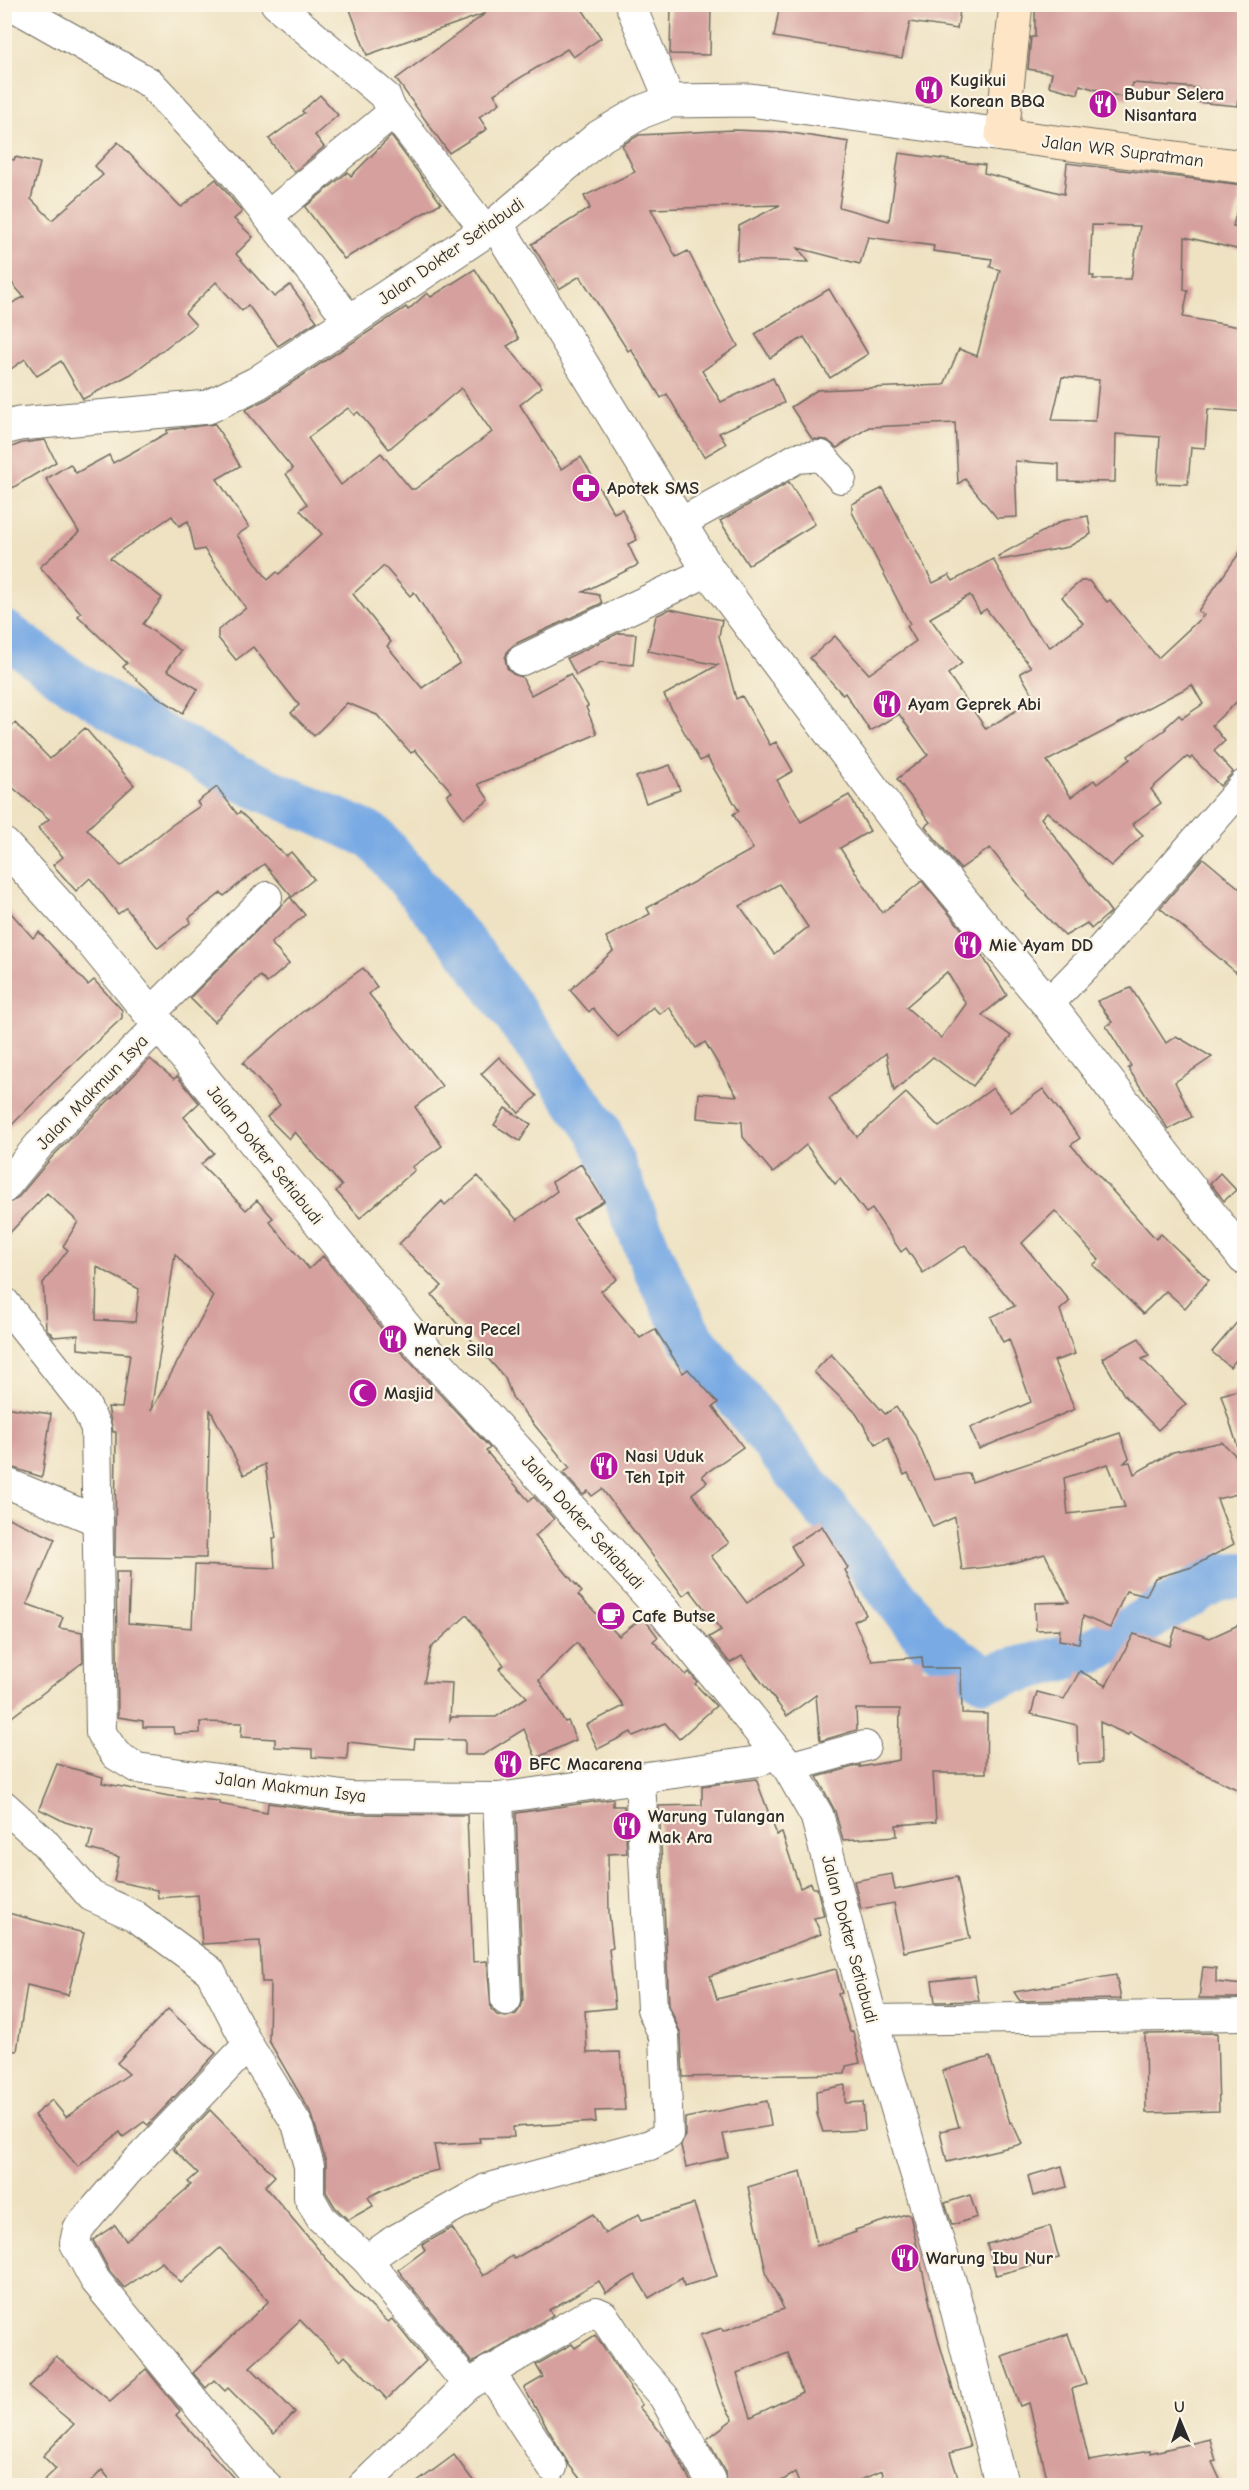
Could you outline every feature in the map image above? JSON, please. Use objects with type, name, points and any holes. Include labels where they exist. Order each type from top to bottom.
[{"type":"main road","points":[[1002,135],[1016,4]]},
{"type":"main road","name":"Jalan WR Supratman","points":[[1002,135],[1245,166]]},
{"type":"street","points":[[276,4],[386,97],[392,110],[491,227],[709,571],[905,832],[1048,1004],[1245,1258]]},
{"type":"street","points":[[630,4],[670,101]]},
{"type":"street","points":[[4,8],[17,8],[150,83],[233,172],[350,321]]},
{"type":"street","name":"Jalan Dokter Setiabudi","points":[[4,428],[19,424],[208,407],[257,383],[491,227],[599,137],[642,112],[670,101],[750,100],[1002,135]]},
{"type":"street","points":[[268,216],[391,116],[392,110]]},
{"type":"street","points":[[680,523],[797,458],[821,456],[841,478]]},
{"type":"street","points":[[522,660],[709,571]]},
{"type":"street","points":[[1048,1004],[1095,956],[1245,785]]},
{"type":"street","name":"Jalan Dokter Setiabudi","points":[[4,845],[92,942],[414,1338],[663,1610],[782,1759],[817,1816],[871,2020],[954,2296],[1002,2486]]},
{"type":"street","name":"Jalan Makmun Isya","points":[[4,1188],[39,1145],[267,897]]},
{"type":"street","name":"Jalan Makmun Isya","points":[[4,1302],[85,1405],[96,1428],[101,1733],[116,1755],[137,1768],[350,1797],[498,1798],[640,1780],[865,1746]]},
{"type":"street","points":[[4,1482],[98,1521]]},
{"type":"street","points":[[367,2260],[395,2240],[486,2189],[650,2145],[668,2135],[664,2036],[652,2009],[640,1780]]},
{"type":"street","points":[[498,1798],[506,2000]]},
{"type":"street","points":[[4,1806],[43,1841],[91,1896],[135,1916],[210,1971],[248,2045],[297,2124],[309,2166],[309,2197],[321,2218],[367,2260],[478,2378],[552,2467]]},
{"type":"street","points":[[871,2020],[1245,2015]]},
{"type":"street","points":[[248,2045],[126,2173],[78,2229],[75,2243],[95,2280],[257,2482]]},
{"type":"street","points":[[363,2486],[478,2378],[586,2315],[596,2312],[603,2315],[634,2364],[664,2397],[710,2480]]},
{"type":"building","points":[[348,4],[579,4],[601,38],[573,57],[567,49],[494,94],[500,103],[479,117],[487,129],[449,153],[396,79],[486,13],[367,55]]},
{"type":"building","points":[[671,4],[711,4],[710,55],[670,54]]},
{"type":"building","points":[[780,4],[961,4],[957,29],[910,22],[902,58],[774,37]]},
{"type":"building","points":[[1035,4],[1245,4],[1245,43],[1238,106],[1196,102],[1198,88],[1133,83],[1128,99],[1080,85],[1078,94],[1049,86],[1052,73],[1028,69],[1031,37],[1035,37]]},
{"type":"building","points":[[320,95],[338,115],[315,135],[324,147],[294,172],[269,139],[304,113],[302,111]]},
{"type":"building","points":[[734,130],[785,132],[849,142],[839,207],[889,221],[899,153],[985,165],[984,173],[1064,194],[1067,163],[1243,185],[1233,226],[1245,227],[1245,251],[1185,237],[1184,290],[1188,291],[1183,317],[1245,328],[1245,412],[1208,409],[1205,448],[1191,447],[1188,484],[1157,483],[1160,437],[1116,434],[1115,482],[1059,481],[1059,464],[1015,461],[1017,517],[997,518],[965,479],[958,484],[955,423],[869,427],[837,448],[827,440],[812,439],[791,407],[817,390],[944,385],[959,349],[977,356],[1000,270],[990,267],[992,259],[933,251],[934,246],[868,237],[860,264],[798,248],[809,262],[737,260],[739,226],[780,205],[651,209],[676,257],[688,251],[738,346],[702,371],[721,402],[773,378],[784,403],[719,433],[726,444],[704,457],[667,394],[661,398],[631,349],[628,351],[580,276],[559,289],[532,244],[590,208],[584,196],[635,172],[622,145],[639,135]],"holes":[[[1092,225],[1140,226],[1131,279],[1093,279],[1094,276],[1090,276]],[[1062,377],[1099,380],[1095,421],[1052,420]]]},
{"type":"building","points":[[391,136],[441,203],[344,259],[305,207],[348,172],[351,176]]},
{"type":"building","points":[[118,142],[181,207],[216,179],[242,212],[234,219],[253,237],[236,254],[274,297],[290,285],[317,321],[278,346],[248,305],[242,311],[216,282],[185,313],[196,325],[131,374],[83,399],[61,361],[37,376],[25,359],[4,374],[4,307],[24,297],[4,274],[4,158],[14,160],[15,157],[40,163],[31,199],[52,220],[103,175],[95,166]]},
{"type":"building","points":[[475,269],[519,339],[507,346],[542,387],[520,405],[561,469],[581,457],[614,513],[622,509],[637,540],[628,544],[638,565],[583,592],[599,595],[602,603],[515,644],[508,650],[505,658],[507,668],[513,674],[522,677],[531,695],[570,674],[588,706],[586,707],[597,734],[478,784],[489,800],[464,818],[447,795],[452,792],[415,750],[411,753],[377,715],[347,703],[314,736],[291,713],[299,705],[253,647],[236,660],[218,638],[218,630],[246,608],[204,549],[195,551],[188,521],[179,526],[172,516],[110,558],[162,598],[143,624],[181,651],[167,670],[198,689],[183,713],[153,694],[123,667],[127,663],[78,616],[81,613],[40,567],[79,532],[46,479],[70,464],[76,473],[109,455],[113,463],[167,433],[167,430],[215,424],[240,466],[217,479],[249,527],[237,535],[268,580],[277,572],[279,574],[322,534],[300,510],[307,504],[286,474],[293,469],[245,410],[267,399],[406,307],[408,310],[427,293],[431,297]],"holes":[[[461,388],[492,432],[415,489],[411,489],[381,453],[341,485],[308,438],[348,408],[354,415],[358,412],[389,449]],[[384,566],[410,596],[414,592],[460,663],[422,688],[387,646],[391,642],[353,594]]]},
{"type":"building","points":[[829,289],[868,354],[830,378],[804,337],[770,358],[755,334]]},
{"type":"building","points":[[45,440],[56,462],[4,493],[4,450],[22,443]]},
{"type":"building","points":[[789,482],[815,524],[748,565],[720,521]]},
{"type":"building","points":[[883,488],[933,583],[949,575],[953,581],[993,559],[1029,624],[1050,647],[1083,623],[1062,597],[1081,581],[1089,581],[1107,602],[1110,600],[1158,658],[1204,615],[1198,611],[1245,545],[1245,694],[1212,725],[1225,741],[1214,751],[1233,772],[1220,786],[1192,757],[1190,759],[1187,757],[1151,789],[1161,803],[1132,824],[1143,835],[1111,866],[1047,812],[1041,818],[1111,912],[1091,929],[1087,923],[1065,936],[1026,896],[990,848],[960,869],[925,826],[930,822],[897,779],[928,755],[899,714],[870,731],[845,693],[843,695],[810,658],[835,636],[869,674],[916,641],[907,626],[910,624],[852,512],[852,504]],"holes":[[[970,595],[980,613],[986,609],[1031,667],[1020,673],[1035,699],[986,729],[948,674],[962,663],[930,618]],[[1192,685],[1203,704],[1182,718],[1179,715],[1166,729],[1128,756],[1130,759],[1097,784],[1094,780],[1071,797],[1047,761]]]},
{"type":"building","points":[[1088,516],[1091,534],[1068,547],[1000,560],[998,556],[1062,521]]},
{"type":"building","points":[[670,609],[722,620],[719,636],[736,699],[742,696],[770,745],[776,742],[793,771],[777,780],[801,822],[849,795],[870,831],[840,848],[882,913],[922,881],[978,949],[1007,995],[982,1015],[1011,1036],[973,1086],[933,1057],[894,1091],[886,1053],[829,1099],[857,1137],[906,1093],[939,1127],[993,1088],[1011,1112],[1043,1089],[1080,1138],[1071,1145],[1156,1239],[1161,1234],[1209,1280],[1185,1308],[1166,1291],[1143,1314],[1093,1265],[1099,1260],[1055,1211],[1022,1243],[1070,1301],[1060,1310],[1075,1354],[1054,1361],[1075,1409],[979,1449],[970,1428],[1031,1402],[1009,1339],[1003,1342],[991,1317],[1015,1306],[965,1245],[923,1273],[906,1248],[901,1252],[872,1209],[866,1213],[840,1179],[835,1184],[806,1145],[773,1173],[743,1137],[742,1122],[697,1118],[699,1093],[737,1096],[705,1042],[696,1048],[669,1007],[660,1014],[653,1007],[618,1037],[593,1008],[589,1012],[570,990],[613,951],[606,937],[650,914],[647,908],[753,849],[733,814],[739,811],[707,757],[700,761],[664,695],[718,665],[648,651],[656,616]],"holes":[[[779,884],[808,927],[774,954],[740,906]],[[947,972],[966,1004],[941,1038],[906,1007]]]},
{"type":"building","points":[[619,633],[636,634],[633,665],[601,662],[576,675],[567,658]]},
{"type":"building","points":[[15,723],[50,759],[85,728],[134,785],[87,829],[121,866],[169,827],[200,806],[197,802],[217,787],[237,814],[240,812],[286,856],[291,852],[314,879],[292,897],[264,864],[224,896],[221,893],[189,918],[191,922],[158,948],[126,908],[118,914],[90,878],[76,891],[53,865],[63,857],[38,828],[49,819],[4,780],[4,733]]},
{"type":"building","points":[[670,765],[680,790],[646,803],[636,777]]},
{"type":"building","points":[[1203,858],[1245,893],[1245,980],[1160,908]]},
{"type":"building","points":[[290,897],[305,915],[271,943],[289,964],[267,983],[260,976],[214,1022],[190,998]]},
{"type":"building","points":[[4,905],[33,938],[39,932],[88,985],[94,980],[122,1010],[122,1018],[4,1133]]},
{"type":"building","points":[[363,968],[377,987],[369,994],[442,1086],[415,1107],[442,1146],[412,1167],[415,1170],[360,1218],[336,1191],[342,1186],[295,1132],[289,1139],[267,1117],[280,1105],[243,1063],[301,1013]]},
{"type":"building","points":[[1131,988],[1166,1043],[1176,1036],[1212,1057],[1175,1082],[1192,1117],[1168,1129],[1128,1068],[1131,1066],[1106,1026],[1112,1022],[1097,1001]]},
{"type":"building","points":[[499,1057],[537,1096],[519,1113],[481,1074]]},
{"type":"building","points":[[150,1059],[174,1079],[177,1076],[199,1103],[184,1117],[214,1153],[201,1164],[246,1210],[257,1200],[273,1218],[269,1221],[309,1269],[323,1256],[399,1350],[490,1448],[486,1451],[529,1501],[534,1497],[554,1519],[535,1536],[582,1592],[578,1595],[619,1636],[643,1617],[658,1637],[653,1641],[686,1675],[689,1672],[697,1682],[695,1684],[716,1706],[679,1739],[665,1723],[633,1736],[631,1732],[598,1749],[586,1725],[624,1706],[577,1643],[539,1680],[565,1722],[568,1721],[576,1740],[536,1758],[524,1729],[483,1755],[465,1755],[465,1740],[415,1739],[414,1749],[348,1742],[347,1759],[312,1757],[312,1749],[275,1747],[275,1739],[241,1737],[242,1723],[200,1722],[200,1733],[174,1734],[173,1727],[143,1727],[143,1721],[118,1717],[116,1572],[130,1572],[128,1623],[192,1628],[195,1565],[275,1568],[273,1538],[276,1538],[265,1464],[244,1475],[210,1409],[206,1558],[115,1557],[116,1432],[113,1432],[108,1407],[122,1408],[130,1354],[78,1349],[78,1335],[54,1337],[46,1328],[43,1283],[68,1250],[63,1246],[78,1222],[47,1193],[4,1239],[4,1205],[17,1199],[52,1157]],"holes":[[[175,1254],[213,1296],[151,1411]],[[97,1267],[139,1289],[135,1322],[96,1320]],[[467,1615],[504,1665],[499,1669],[527,1697],[496,1717],[452,1717],[450,1720],[452,1683],[424,1682],[431,1648]]]},
{"type":"building","points":[[505,1108],[531,1124],[520,1141],[494,1125]]},
{"type":"building","points":[[581,1164],[604,1201],[573,1219],[617,1279],[601,1291],[640,1338],[655,1329],[683,1373],[688,1369],[718,1403],[713,1407],[743,1447],[702,1476],[707,1482],[692,1494],[729,1543],[711,1556],[747,1603],[802,1565],[791,1546],[822,1526],[848,1568],[845,1570],[866,1615],[854,1621],[872,1661],[922,1657],[923,1668],[961,1668],[962,1713],[987,1714],[986,1773],[933,1773],[936,1822],[896,1825],[897,1836],[843,1840],[835,1811],[817,1777],[860,1765],[860,1767],[899,1760],[900,1709],[856,1709],[857,1730],[820,1741],[816,1695],[787,1716],[742,1656],[730,1663],[709,1637],[721,1630],[690,1590],[683,1596],[602,1489],[592,1496],[588,1491],[583,1495],[563,1473],[570,1468],[513,1399],[505,1378],[432,1295],[442,1286],[399,1244],[442,1201],[445,1205],[478,1176],[517,1220],[557,1191],[552,1182]]},
{"type":"building","points":[[1220,1173],[1236,1190],[1224,1201],[1210,1183]]},
{"type":"building","points":[[1245,1313],[1245,1350],[1230,1367],[1212,1352]]},
{"type":"building","points":[[1139,1338],[1149,1356],[1142,1359],[1186,1404],[1158,1430],[1124,1395],[1102,1358]]},
{"type":"building","points":[[831,1354],[885,1414],[896,1407],[914,1433],[934,1480],[969,1473],[972,1482],[1120,1433],[1129,1458],[1124,1463],[1130,1462],[1134,1474],[1173,1452],[1222,1442],[1245,1465],[1245,1492],[1217,1499],[1234,1544],[1192,1567],[1155,1578],[1146,1596],[1126,1591],[1110,1628],[1083,1616],[1079,1643],[1059,1640],[1060,1629],[1036,1630],[1035,1603],[1069,1602],[1045,1554],[1004,1565],[962,1570],[955,1517],[933,1527],[908,1473],[904,1475],[888,1437],[876,1444],[855,1412],[814,1372]],"holes":[[[1108,1464],[1125,1507],[1068,1514],[1064,1478]]]},
{"type":"building","points":[[1245,1388],[1245,1454],[1240,1454],[1221,1395]]},
{"type":"building","points":[[4,1407],[51,1414],[42,1477],[4,1465]]},
{"type":"building","points":[[4,1516],[55,1539],[27,1604],[63,1617],[59,1628],[82,1632],[83,1662],[4,1723]]},
{"type":"building","points":[[1245,1622],[1245,1793],[1183,1764],[1130,1732],[1128,1735],[1100,1722],[1101,1763],[1078,1764],[1077,1725],[1031,1714],[1037,1692],[1064,1699],[1080,1671],[1106,1686],[1134,1634],[1170,1646],[1176,1627],[1210,1638]]},
{"type":"building","points":[[57,1764],[103,1777],[102,1783],[169,1796],[219,1801],[219,1804],[267,1813],[268,1803],[350,1814],[467,1815],[473,1962],[487,1961],[491,2009],[497,2015],[506,2017],[516,2014],[523,1999],[516,1813],[613,1799],[613,1806],[624,1806],[627,1853],[608,1854],[609,1913],[613,1948],[609,1949],[615,2008],[585,2011],[587,2053],[620,2052],[625,2110],[595,2111],[596,2122],[513,2127],[514,2137],[479,2138],[480,2142],[434,2145],[439,2170],[411,2176],[368,2197],[373,2206],[348,2220],[335,2207],[326,2192],[326,2162],[312,2115],[269,2041],[270,1982],[262,1982],[260,1941],[202,1944],[198,1895],[158,1898],[157,1890],[114,1881],[119,1857],[88,1849],[93,1830],[65,1822],[39,1809]]},
{"type":"building","points":[[756,1779],[777,1835],[782,1833],[800,1888],[811,1883],[813,1888],[817,1888],[824,1916],[814,1918],[821,1934],[710,1976],[717,1999],[836,1969],[842,1993],[838,1994],[850,2032],[853,2031],[860,2063],[846,2066],[845,2074],[683,2077],[681,2035],[669,2005],[659,1806],[702,1805],[702,1786]]},
{"type":"building","points":[[892,1874],[895,1890],[957,1877],[970,1938],[904,1952],[894,1903],[861,1909],[854,1881]]},
{"type":"building","points":[[4,1912],[84,1933],[68,1995],[27,1985],[17,2051],[4,2050]]},
{"type":"building","points":[[1203,1967],[1216,1968],[1216,1982],[1243,1985],[1242,1998],[1199,1998]]},
{"type":"building","points":[[1116,1975],[1121,1999],[1020,2001],[1014,1992]]},
{"type":"building","points":[[975,1976],[979,2001],[935,2002],[932,1981]]},
{"type":"building","points":[[168,2009],[216,2053],[148,2125],[144,2122],[123,2137],[120,2132],[78,2167],[34,2115],[52,2100],[66,2117],[129,2074],[117,2063]]},
{"type":"building","points":[[1217,2033],[1219,2111],[1146,2113],[1145,2034]]},
{"type":"building","points":[[990,2057],[1010,2123],[1012,2122],[1022,2144],[947,2162],[940,2131],[959,2127],[942,2071]]},
{"type":"building","points":[[845,2085],[845,2103],[863,2102],[865,2130],[823,2132],[817,2114],[816,2091]]},
{"type":"building","points":[[767,2101],[771,2126],[723,2134],[728,2157],[686,2167],[681,2146],[685,2135],[685,2118]]},
{"type":"building","points":[[210,2110],[275,2176],[265,2186],[346,2282],[385,2320],[388,2322],[392,2319],[426,2361],[387,2399],[345,2356],[340,2361],[300,2320],[250,2367],[295,2412],[274,2434],[228,2388],[225,2391],[214,2380],[206,2388],[193,2373],[269,2301],[220,2248],[181,2283],[162,2262],[124,2288],[109,2270],[93,2240],[115,2225],[126,2241],[191,2185],[188,2182],[198,2173],[173,2149]]},
{"type":"building","points":[[1062,2166],[1067,2187],[1033,2196],[1028,2176]]},
{"type":"building","points":[[801,2171],[817,2246],[856,2232],[855,2230],[906,2214],[910,2215],[937,2335],[970,2447],[950,2453],[961,2486],[886,2486],[882,2471],[845,2486],[800,2486],[795,2473],[773,2486],[726,2486],[725,2472],[707,2439],[733,2419],[724,2405],[700,2335],[722,2328],[723,2331],[784,2309],[767,2276],[748,2187]],"holes":[[[788,2353],[802,2392],[751,2417],[737,2373]]]},
{"type":"building","points":[[970,2195],[977,2217],[952,2225],[945,2203]]},
{"type":"building","points":[[694,2204],[717,2276],[684,2286],[682,2278],[649,2298],[635,2275],[606,2293],[599,2281],[549,2310],[553,2315],[472,2363],[398,2270],[425,2250],[422,2245],[452,2228],[483,2276],[512,2256],[514,2259],[593,2214],[605,2234],[639,2214],[642,2220]]},
{"type":"building","points":[[1050,2226],[1059,2258],[996,2275],[987,2244]]},
{"type":"building","points":[[1068,2334],[1086,2384],[1072,2389],[1089,2461],[1150,2451],[1150,2453],[1210,2439],[1216,2461],[1212,2462],[1223,2486],[1049,2486],[1029,2403],[1020,2406],[1002,2356]]},
{"type":"building","points":[[595,2335],[642,2405],[639,2407],[670,2443],[693,2486],[586,2486],[569,2465],[524,2388],[543,2377],[536,2365],[572,2344],[575,2348]]},
{"type":"building","points":[[56,2356],[110,2401],[146,2369],[180,2411],[176,2415],[241,2486],[115,2486],[102,2470],[87,2486],[38,2486],[56,2469],[43,2456],[74,2424],[29,2387]]},
{"type":"building","points":[[454,2455],[477,2486],[412,2486]]},
{"type":"waterway","points":[[4,633],[72,682],[144,727],[228,773],[374,837],[472,954],[598,1130],[659,1276],[691,1338],[929,1640],[985,1678],[1095,1650],[1219,1577],[1244,1576]]},
{"type":"place","name":"Kugikui Korean BBQ","points":[[929,90]]},
{"type":"place","name":"Bubur Selera Nisantara","points":[[1103,104]]},
{"type":"place","name":"Apotek SMS","points":[[586,488]]},
{"type":"place","name":"Ayam Geprek Abi","points":[[887,704]]},
{"type":"place","name":"Mie Ayam DD","points":[[968,945]]},
{"type":"place","name":"Warung Pecel nenek Sila","points":[[393,1339]]},
{"type":"place","name":"Masjid","points":[[363,1393]]},
{"type":"place","name":"Nasi Uduk Teh Ipit","points":[[604,1466]]},
{"type":"place","name":"Cafe Butse","points":[[611,1616]]},
{"type":"place","name":"BFC Macarena","points":[[508,1764]]},
{"type":"place","name":"Warung Tulangan Mak Ara","points":[[627,1826]]},
{"type":"place","name":"Warung Ibu Nur","points":[[905,2258]]}]
